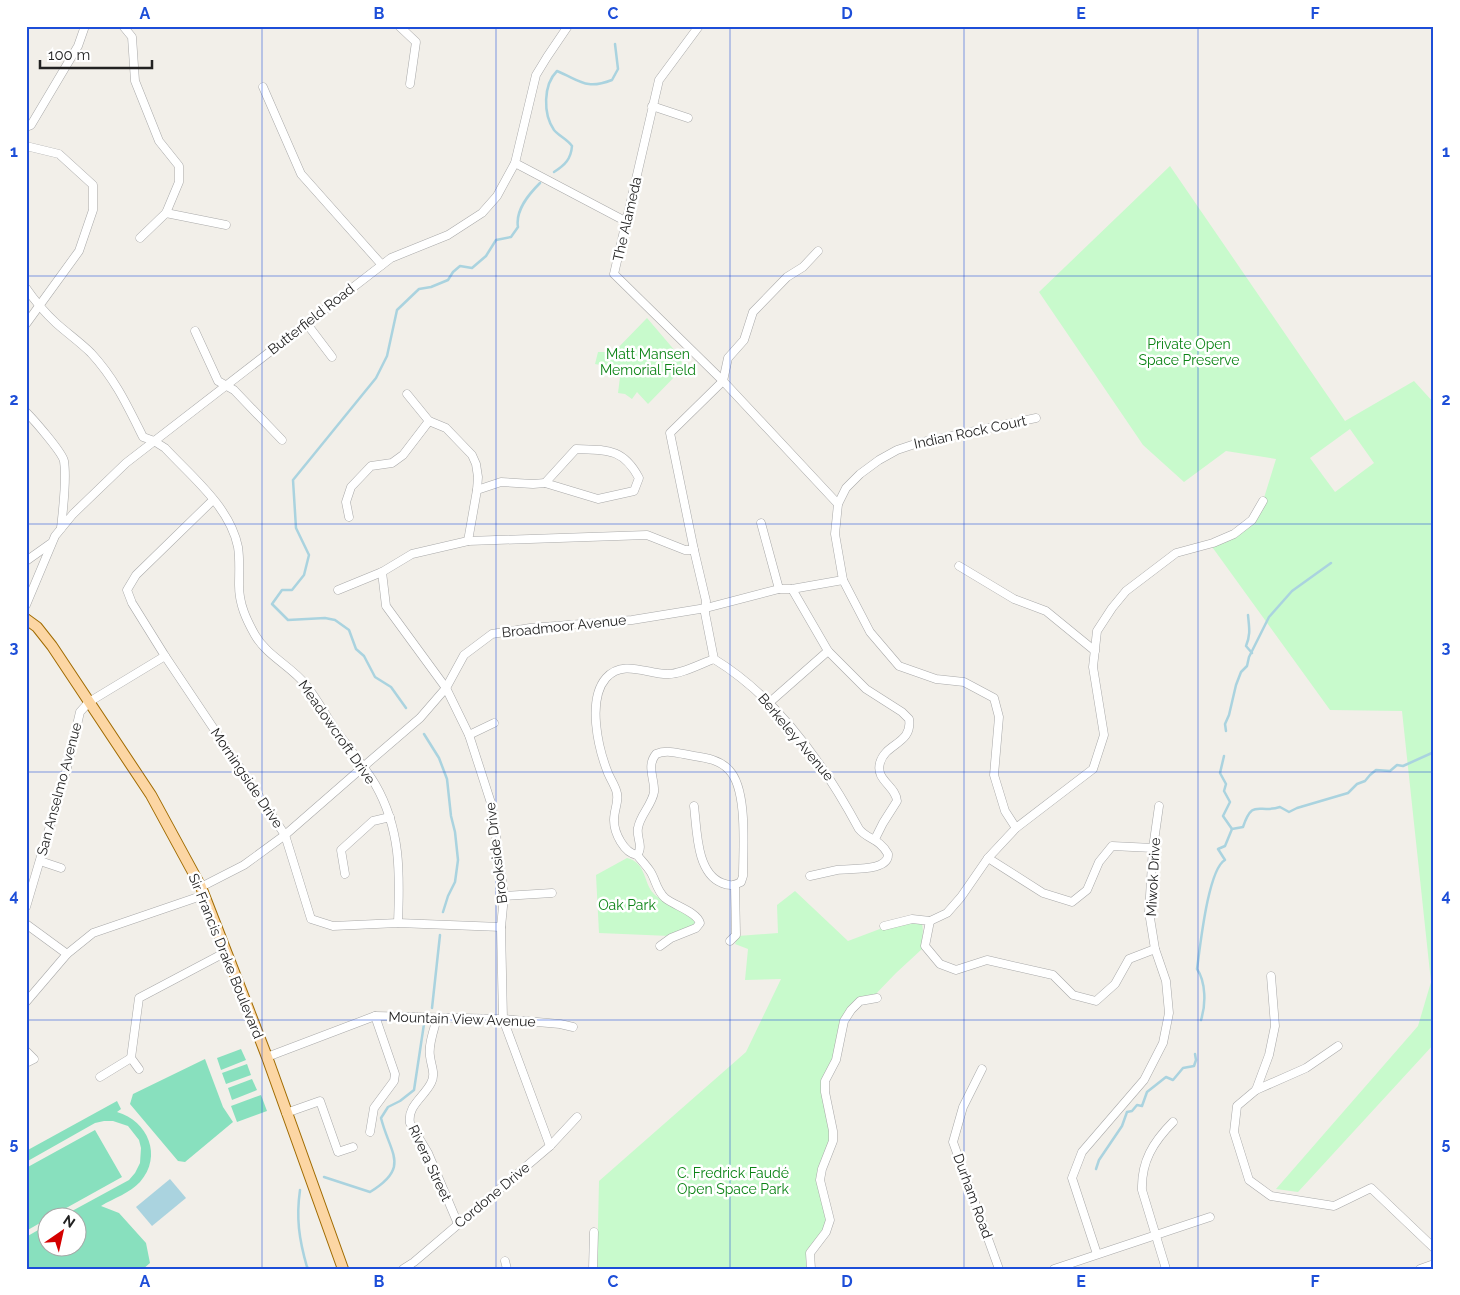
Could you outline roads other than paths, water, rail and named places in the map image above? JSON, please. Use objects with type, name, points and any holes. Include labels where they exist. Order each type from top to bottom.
[{"type":"main road","name":"Sir Francis Drake Boulevard","points":[[26,619],[34,624],[52,646],[152,795],[202,891],[267,1057],[343,1269]]},
{"type":"street","points":[[26,127],[31,125],[78,46],[85,26]]},
{"type":"street","points":[[123,26],[132,37],[135,81],[159,141],[179,166],[179,182],[166,213],[140,238]]},
{"type":"street","points":[[399,26],[416,42],[410,84]]},
{"type":"street","name":"Butterfield Road","points":[[26,604],[50,544],[61,528],[72,514],[126,463],[391,258],[448,235],[482,213],[497,196],[515,163],[536,75],[568,26]]},
{"type":"street","name":"The Alameda","points":[[699,26],[659,80],[614,274],[723,381],[838,504]]},
{"type":"street","points":[[263,86],[301,174],[382,265]]},
{"type":"street","points":[[652,106],[688,118]]},
{"type":"street","points":[[26,146],[59,154],[92,185],[93,210],[79,251],[26,324]]},
{"type":"street","points":[[515,163],[627,222]]},
{"type":"street","points":[[166,213],[226,226]]},
{"type":"street","points":[[660,946],[671,938],[696,928],[700,920],[695,915],[673,904],[660,892],[650,871],[638,855],[628,851],[616,831],[614,820],[618,797],[602,754],[594,714],[597,694],[599,688],[611,674],[625,668],[667,674],[714,659],[705,613],[706,601],[670,433],[723,381],[728,358],[744,340],[752,312],[787,277],[803,266],[818,251]]},
{"type":"street","name":"Meadowcroft Drive","points":[[26,288],[56,323],[89,351],[101,365],[123,395],[143,437],[165,448],[224,513],[232,528],[238,546],[240,598],[244,616],[256,638],[305,684],[374,783],[390,817],[400,863],[398,923]]},
{"type":"street","points":[[307,324],[332,357]]},
{"type":"street","points":[[195,331],[218,381],[234,390],[282,440]]},
{"type":"street","points":[[407,394],[428,421],[446,428],[472,456],[477,470],[477,490],[468,541]]},
{"type":"street","points":[[26,412],[36,422],[64,460],[64,504],[61,528]]},
{"type":"street","name":"Indian Rock Court","points":[[838,504],[846,488],[860,474],[878,460],[897,450],[918,443],[1036,418]]},
{"type":"street","points":[[348,517],[346,502],[351,487],[371,466],[392,463],[403,455],[428,421]]},
{"type":"street","points":[[477,490],[501,482],[544,483],[598,499],[634,491],[638,478],[632,464],[620,455],[599,450],[576,449],[544,483]]},
{"type":"street","name":"Morningside Drive","points":[[213,500],[136,575],[127,590],[132,604],[165,656],[285,835],[311,919],[333,926],[398,923],[501,927]]},
{"type":"street","points":[[884,926],[912,919],[930,921],[947,913],[961,897],[988,858],[1016,828],[1093,770],[1104,735],[1093,666],[1097,631],[1126,591],[1176,553],[1213,543],[1234,534],[1252,520],[1263,501]]},
{"type":"street","points":[[838,504],[835,534],[843,580],[870,632],[899,666],[936,679],[964,682],[994,698],[999,718],[994,775],[1005,811],[1016,828]]},
{"type":"street","points":[[761,523],[779,590]]},
{"type":"street","points":[[338,590],[382,572],[412,554],[468,541],[647,535],[685,550],[694,550]]},
{"type":"street","points":[[26,561],[50,544]]},
{"type":"street","points":[[960,566],[1014,599],[1046,611],[1094,651]]},
{"type":"street","name":"Brookside Drive","points":[[382,572],[386,606],[446,688],[469,735],[492,806],[504,896],[501,927],[503,1020],[550,1146]]},
{"type":"street","name":"Broadmoor Avenue","points":[[26,1002],[68,954],[93,933],[202,891],[244,865],[285,835],[420,718],[446,688],[464,655],[492,634],[530,628],[632,620],[706,608],[779,590],[843,580]]},
{"type":"street","points":[[792,589],[828,651],[866,689],[902,712],[909,719],[908,733],[888,750],[879,766],[880,776],[894,791],[897,801],[883,823],[876,839]]},
{"type":"street","points":[[770,702],[828,651]]},
{"type":"street","points":[[89,702],[165,656]]},
{"type":"street","name":"Berkeley Avenue","points":[[714,659],[731,669],[770,702],[826,772],[840,793],[859,829],[863,834],[876,839],[888,854],[888,860],[883,864],[854,871],[838,870],[810,876]]},
{"type":"street","name":"San Anselmo Avenue","points":[[26,907],[66,772],[80,712],[89,702]]},
{"type":"street","points":[[469,735],[494,723]]},
{"type":"street","points":[[638,855],[641,847],[638,828],[642,815],[654,794],[650,768],[652,758],[656,754],[670,752],[714,760],[729,769],[739,786],[742,799],[743,876],[740,882],[735,885],[718,881],[710,876],[704,867],[694,806]]},
{"type":"street","name":"Miwok Drive","points":[[1097,1254],[1072,1178],[1082,1152],[1144,1080],[1163,1043],[1168,1013],[1166,981],[1155,949],[1149,912],[1153,848],[1159,806]]},
{"type":"street","points":[[345,874],[341,850],[373,821],[390,817]]},
{"type":"street","points":[[988,858],[1043,893],[1072,902],[1087,890],[1099,862],[1112,846],[1153,848]]},
{"type":"street","points":[[40,861],[60,868]]},
{"type":"street","points":[[730,942],[736,935],[735,885]]},
{"type":"street","points":[[504,896],[552,893]]},
{"type":"street","points":[[930,921],[925,946],[940,964],[956,970],[987,960],[1053,975],[1073,995],[1096,1000],[1115,984],[1129,959],[1155,949]]},
{"type":"street","points":[[26,924],[68,954]]},
{"type":"street","points":[[140,1069],[132,1058],[139,998],[226,952]]},
{"type":"street","points":[[1256,1090],[1269,1055],[1275,1026],[1271,976]]},
{"type":"street","points":[[811,1269],[810,1253],[826,1232],[830,1220],[820,1180],[833,1140],[825,1081],[836,1060],[844,1021],[860,1001],[877,998]]},
{"type":"street","points":[[370,1132],[374,1108],[394,1081],[395,1074],[375,1016]]},
{"type":"street","name":"Mountain View Avenue","points":[[267,1057],[375,1016],[503,1020],[560,1024],[573,1027]]},
{"type":"street","name":"Rivera Street","points":[[437,1018],[430,1052],[434,1076],[412,1109],[409,1118],[410,1123],[428,1153],[458,1224]]},
{"type":"street","points":[[1338,1046],[1306,1068],[1256,1090],[1238,1106],[1234,1132],[1249,1180],[1271,1196],[1334,1206],[1371,1188],[1434,1248]]},
{"type":"street","points":[[26,1051],[34,1059],[26,1063]]},
{"type":"street","points":[[100,1077],[132,1058]]},
{"type":"street","name":"Durham Road","points":[[982,1069],[963,1107],[953,1142],[999,1269]]},
{"type":"street","points":[[286,1113],[320,1101],[338,1152],[353,1147]]},
{"type":"street","name":"Cordone Drive","points":[[403,1269],[414,1262],[550,1146],[577,1117]]},
{"type":"street","points":[[1166,1269],[1154,1236],[1142,1190],[1142,1179],[1150,1151],[1162,1133],[1173,1122]]},
{"type":"street","points":[[1054,1269],[1210,1217]]},
{"type":"street","points":[[593,1269],[594,1232]]},
{"type":"street","points":[[1420,1269],[1434,1264]]},
{"type":"water","points":[[170,1179],[186,1198],[152,1226],[136,1207]]},
{"type":"waterway","points":[[554,172],[567,161],[572,146],[554,130],[550,123],[546,100],[552,77],[557,71],[578,81],[590,84],[612,80],[618,69],[615,44]]},
{"type":"waterway","points":[[406,708],[391,687],[375,677],[364,656],[356,649],[349,630],[335,620],[325,618],[288,620],[272,604],[282,590],[292,590],[304,575],[309,555],[296,528],[293,480],[376,378],[387,356],[397,310],[419,289],[431,287],[448,280],[460,266],[472,268],[486,256],[496,240],[511,237],[518,227],[519,214],[524,203],[540,183]]},
{"type":"waterway","points":[[1226,731],[1225,724],[1236,685],[1241,672],[1247,666],[1249,657],[1269,617],[1292,591],[1331,563]]},
{"type":"waterway","points":[[1248,615],[1249,634],[1246,646],[1252,653]]},
{"type":"waterway","points":[[424,734],[439,758],[447,779],[458,860],[455,882],[443,912]]},
{"type":"waterway","points":[[1201,1020],[1204,1008],[1204,994],[1202,980],[1197,969],[1203,928],[1209,893],[1219,866],[1225,860],[1218,849],[1225,846],[1232,829],[1243,827],[1253,810],[1280,807],[1289,812],[1348,793],[1357,784],[1365,781],[1376,770],[1390,771],[1397,765],[1403,766],[1434,752]]},
{"type":"waterway","points":[[1224,756],[1220,773],[1226,784],[1224,791],[1230,802],[1223,816],[1232,829]]},
{"type":"waterway","points":[[432,1008],[440,935]]},
{"type":"waterway","points":[[324,1177],[370,1192],[383,1183],[390,1175],[394,1167],[394,1159],[381,1118],[388,1107],[400,1101],[414,1090],[424,1024]]},
{"type":"waterway","points":[[1096,1169],[1099,1160],[1122,1126],[1127,1112],[1132,1111],[1137,1105],[1142,1106],[1147,1092],[1166,1077],[1173,1080],[1183,1068],[1194,1066],[1195,1054]]},
{"type":"waterway","points":[[300,1190],[298,1210],[300,1238],[309,1269]]},
{"type":"park label","name":"Private Open Space Preserve","points":[[1189,352]]},
{"type":"park label","name":"Matt Mansen Memorial Field","points":[[648,362]]},
{"type":"park label","name":"Oak Park","points":[[627,905]]},
{"type":"park label","name":"C. Fredrick Faudé Open Space Park","points":[[733,1182]]}]
